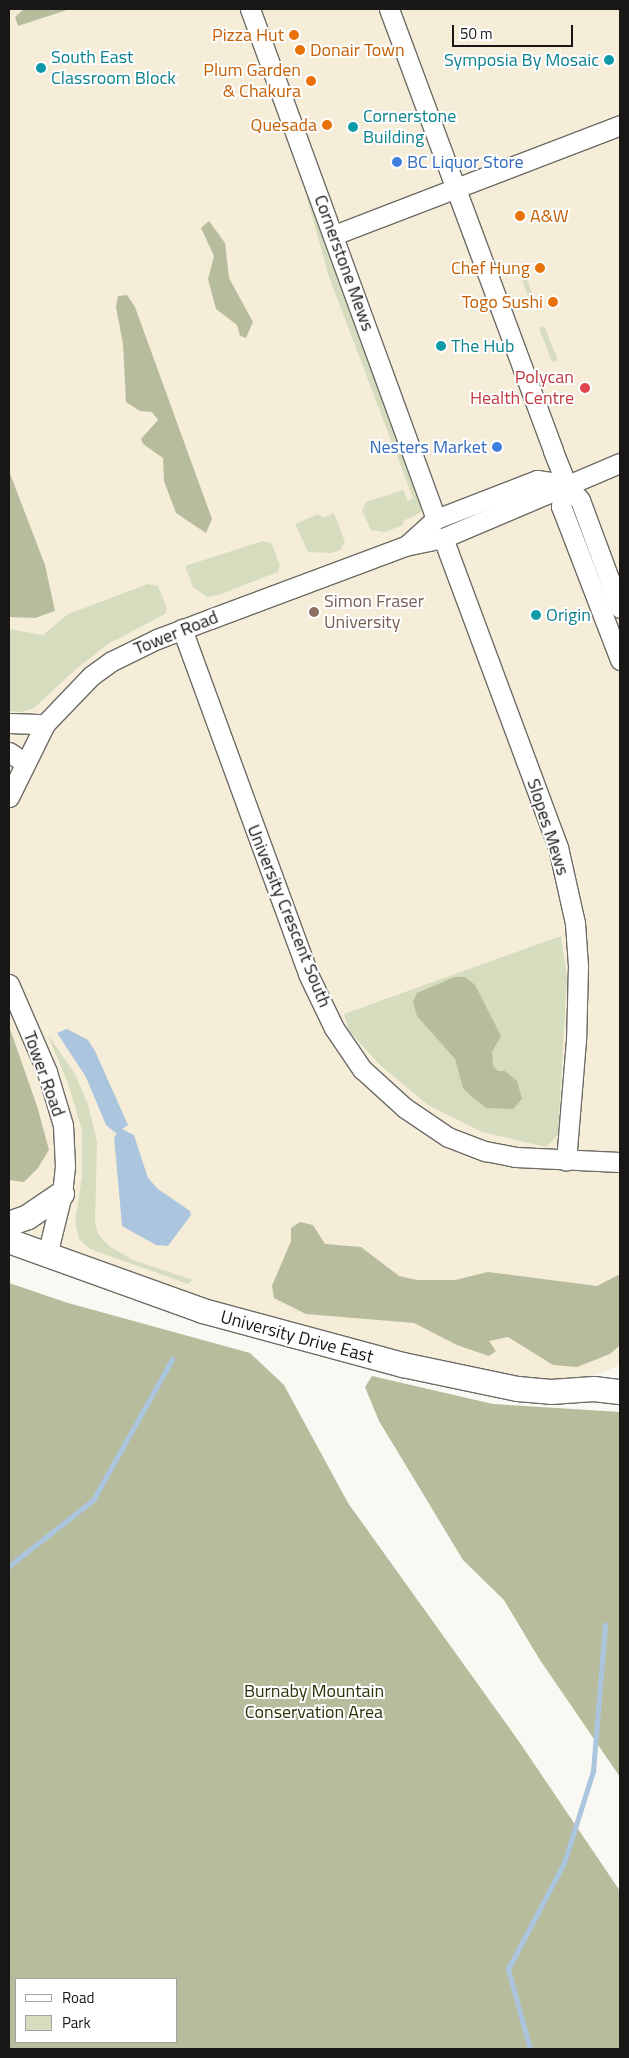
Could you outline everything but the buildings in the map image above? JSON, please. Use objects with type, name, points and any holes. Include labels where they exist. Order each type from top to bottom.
[{"type":"street","name":"Cornerstone Mews","points":[[250,9],[436,519]]},
{"type":"street","points":[[389,9],[566,484],[580,500],[620,608]]},
{"type":"street","points":[[334,235],[620,126]]},
{"type":"street","name":"Tower Road","points":[[9,797],[24,763],[45,724],[91,676],[112,661],[182,629],[405,546],[443,538],[566,484],[620,463]]},
{"type":"street","name":"Tower Road","points":[[405,546],[436,519],[537,480],[566,484]]},
{"type":"street","points":[[566,484],[562,506],[620,660]]},
{"type":"street","name":"Slopes Mews","points":[[443,538],[558,847],[575,923],[578,966],[576,1032],[566,1161]]},
{"type":"street","name":"University Crescent South","points":[[182,629],[308,974],[334,1028],[362,1069],[406,1108],[448,1137],[515,1158],[620,1162]]},
{"type":"street","points":[[9,724],[45,724]]},
{"type":"street","points":[[9,752],[24,763]]},
{"type":"street","name":"Tower Road","points":[[9,984],[56,1097],[64,1153],[62,1194],[47,1255]]},
{"type":"street","points":[[9,1224],[28,1217],[62,1194]]},
{"type":"street","name":"University Drive East","points":[[9,1241],[212,1314],[404,1365],[518,1388],[551,1392],[594,1388],[620,1392]]},
{"type":"street","name":"University Drive East","points":[[594,1388],[601,1380],[620,1373]]},
{"type":"shaded area","name":"Simon Fraser University","points":[[9,9],[620,9],[620,1364],[607,1371],[582,1379],[533,1381],[434,1363],[212,1302],[23,1231],[9,1215]]},
{"type":"green space","points":[[24,9],[70,9],[18,26],[15,17]]},
{"type":"green space","points":[[299,169],[424,507],[420,513],[403,521],[403,525],[385,532],[371,530],[362,511],[366,502],[403,490],[408,501],[413,498],[329,277]]},
{"type":"green space","points":[[209,221],[225,243],[229,278],[253,322],[246,338],[240,336],[237,325],[216,309],[208,279],[214,256],[201,228]]},
{"type":"green space","points":[[522,265],[535,302],[531,304],[517,267]]},
{"type":"green space","points":[[127,295],[135,307],[212,519],[206,533],[176,513],[164,481],[163,458],[143,444],[141,439],[158,420],[152,412],[140,411],[126,402],[123,344],[116,307],[118,296]]},
{"type":"green space","points":[[544,326],[558,360],[552,362],[539,328]]},
{"type":"green space","points":[[9,471],[45,565],[55,611],[35,618],[9,617]]},
{"type":"green space","points":[[334,513],[345,542],[340,550],[331,553],[308,552],[295,524],[318,514],[323,518]]},
{"type":"green space","points":[[263,541],[272,544],[280,565],[278,572],[219,595],[207,597],[193,587],[185,566]]},
{"type":"green space","points":[[148,584],[158,586],[167,608],[165,614],[108,644],[76,669],[34,708],[22,712],[9,711],[9,629],[43,635],[68,614]]},
{"type":"green space","points":[[561,936],[567,977],[558,1135],[546,1147],[482,1132],[428,1105],[380,1065],[349,1031],[344,1014]]},
{"type":"green space","points":[[455,977],[465,977],[475,985],[501,1036],[492,1052],[493,1066],[498,1071],[505,1071],[517,1081],[522,1099],[513,1109],[486,1108],[471,1096],[463,1088],[455,1059],[417,1016],[413,1002],[417,993]]},
{"type":"green space","points":[[9,1026],[37,1106],[49,1150],[38,1168],[24,1182],[9,1180]]},
{"type":"green space","points":[[48,1035],[75,1074],[88,1104],[97,1141],[95,1223],[98,1234],[109,1246],[133,1260],[193,1280],[188,1284],[90,1249],[79,1239],[75,1221],[82,1177],[82,1131],[69,1086]]},
{"type":"green space","points":[[300,1222],[313,1225],[325,1244],[361,1247],[399,1276],[417,1280],[455,1280],[488,1272],[597,1286],[620,1274],[620,1345],[610,1354],[577,1367],[553,1365],[508,1337],[489,1341],[496,1351],[489,1356],[457,1345],[414,1323],[306,1314],[274,1298],[272,1286],[291,1241],[291,1228]]},
{"type":"green space","name":"Burnaby Mountain Conservation Area","points":[[9,1283],[68,1303],[250,1353],[284,1385],[348,1503],[520,1743],[620,1891],[620,2049],[9,2049]]},
{"type":"green space","points":[[372,1376],[493,1404],[620,1412],[620,1777],[540,1660],[504,1600],[463,1560],[379,1421],[365,1387]]},
{"type":"water","points":[[67,1029],[88,1040],[95,1051],[128,1125],[122,1129],[134,1135],[148,1178],[158,1189],[190,1211],[191,1215],[168,1246],[156,1245],[122,1226],[114,1137],[117,1134],[106,1125],[86,1077],[57,1033]]},
{"type":"waterway","points":[[9,1566],[93,1500],[172,1359]]},
{"type":"waterway","points":[[530,2049],[508,1969],[564,1863],[593,1771],[605,1624]]},
{"type":"place","name":"Pizza Hut","points":[[294,35]]},
{"type":"place","name":"Donair Town","points":[[300,50]]},
{"type":"place","name":"Symposia By Mosaic","points":[[609,60]]},
{"type":"place","name":"South East Classroom Block","points":[[41,68]]},
{"type":"place","name":"Plum Garden & Chakura","points":[[311,81]]},
{"type":"place","name":"Quesada","points":[[327,125]]},
{"type":"place","name":"Cornerstone Building","points":[[353,127]]},
{"type":"place","name":"BC Liquor Store","points":[[397,162]]},
{"type":"place","name":"A&W","points":[[520,216]]},
{"type":"place","name":"Chef Hung","points":[[540,268]]},
{"type":"place","name":"Togo Sushi","points":[[553,302]]},
{"type":"place","name":"The Hub","points":[[441,346]]},
{"type":"place","name":"Polycan Health Centre","points":[[585,388]]},
{"type":"place","name":"Nesters Market","points":[[497,447]]},
{"type":"place","name":"Simon Fraser University","points":[[314,612]]},
{"type":"place","name":"Origin","points":[[536,615]]}]
